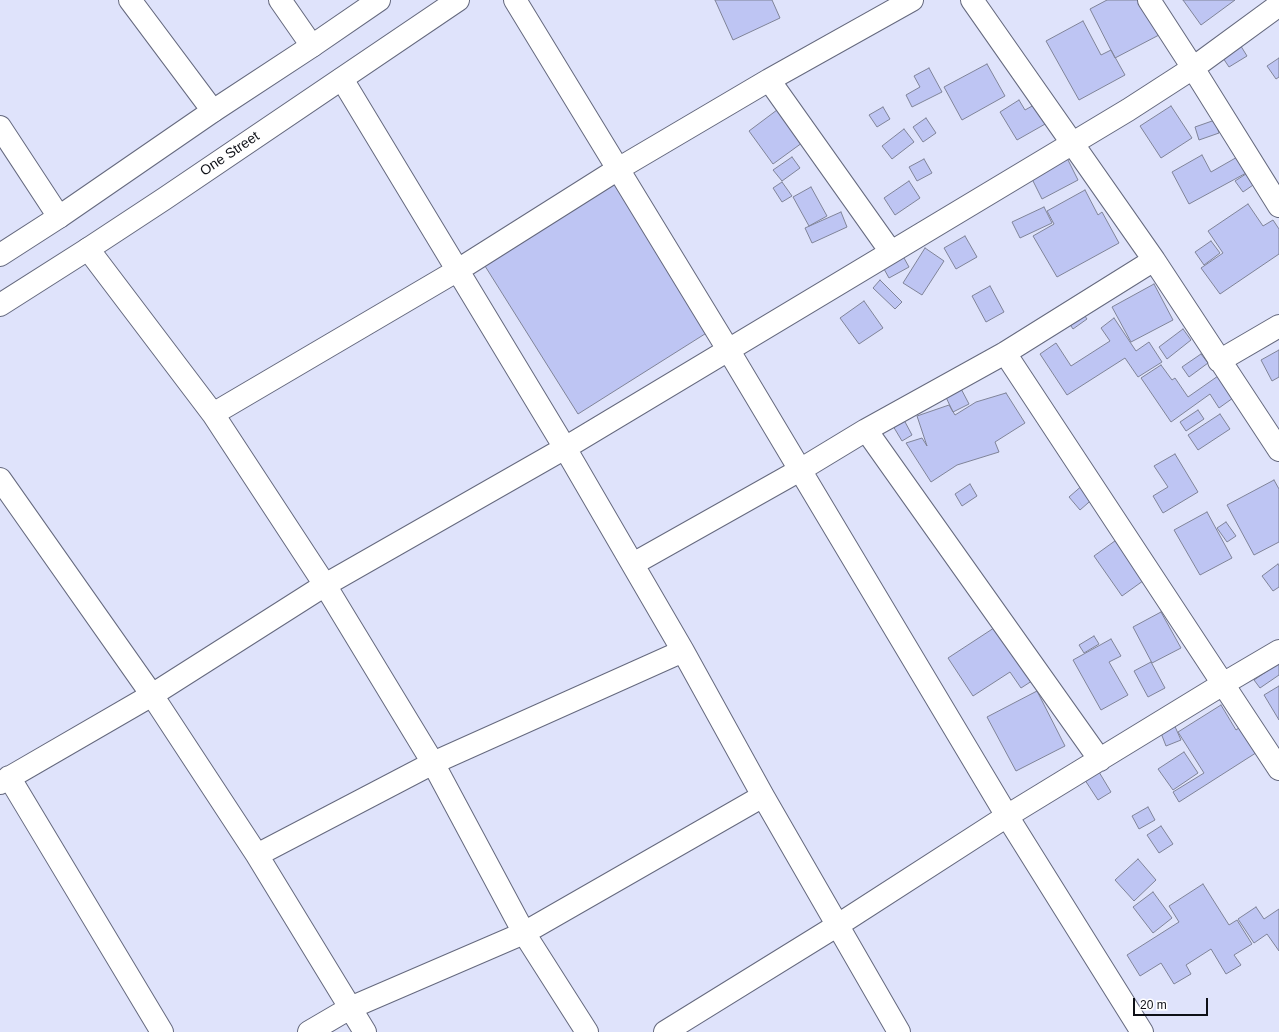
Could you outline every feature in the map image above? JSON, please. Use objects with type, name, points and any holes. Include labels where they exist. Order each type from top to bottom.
[{"type":"street","points":[[130,0],[213,111]]},
{"type":"street","points":[[280,0],[312,46]]},
{"type":"street","points":[[0,255],[59,217],[213,111],[379,0]]},
{"type":"street","name":"One Street","points":[[0,305],[88,249],[458,0]]},
{"type":"street","points":[[515,0],[729,351],[1007,816],[1142,1032]]},
{"type":"street","points":[[213,414],[458,270],[618,169],[769,80],[912,0]]},
{"type":"street","points":[[972,0],[1154,260],[1279,450]]},
{"type":"street","points":[[1149,0],[1279,206]]},
{"type":"street","points":[[162,1032],[4,780],[152,695],[325,585],[565,448],[729,351],[1128,110],[1193,68],[1279,5]]},
{"type":"street","points":[[342,79],[565,448],[633,564],[763,796],[899,1032]]},
{"type":"street","points":[[769,80],[891,252]]},
{"type":"street","points":[[0,127],[59,217]]},
{"type":"street","points":[[88,249],[213,414],[325,585],[433,763],[524,933],[587,1032]]},
{"type":"street","points":[[633,564],[800,470],[866,430],[1005,353],[1154,260]]},
{"type":"street","points":[[1220,361],[1279,326]]},
{"type":"street","points":[[1005,353],[1279,769]]},
{"type":"street","points":[[866,430],[1100,760]]},
{"type":"street","points":[[0,479],[152,695],[257,855],[365,1032]]},
{"type":"street","points":[[257,855],[433,763],[683,651]]},
{"type":"street","points":[[665,1032],[838,925],[1007,816],[1279,651]]},
{"type":"street","points":[[309,1032],[350,1008],[524,933],[763,796]]},
{"type":"building","points":[[715,0],[772,0],[780,18],[733,40]]},
{"type":"building","points":[[1107,0],[1141,0],[1159,35],[1115,58],[1090,9]]},
{"type":"building","points":[[1183,0],[1235,0],[1201,25]]},
{"type":"building","points":[[1083,21],[1101,55],[1111,50],[1125,75],[1079,100],[1046,41]]},
{"type":"building","points":[[1239,43],[1247,56],[1229,67],[1221,55]]},
{"type":"building","points":[[1279,58],[1279,77],[1276,79],[1267,66]]},
{"type":"building","points":[[987,64],[1005,96],[962,120],[944,87]]},
{"type":"building","points":[[929,68],[942,92],[912,107],[906,95],[920,87],[914,76]]},
{"type":"building","points":[[1019,100],[1025,110],[1043,100],[1054,119],[1017,140],[1000,112]]},
{"type":"building","points":[[1171,106],[1192,138],[1161,158],[1140,126]]},
{"type":"building","points":[[781,107],[806,140],[773,164],[749,131]]},
{"type":"building","points":[[883,107],[890,119],[877,127],[869,115]]},
{"type":"building","points":[[926,118],[936,133],[923,142],[913,127]]},
{"type":"building","points":[[1215,120],[1219,133],[1199,140],[1195,127]]},
{"type":"building","points":[[904,129],[914,142],[892,159],[882,146]]},
{"type":"building","points":[[1202,155],[1211,172],[1239,156],[1248,172],[1189,204],[1172,172]]},
{"type":"building","points":[[1066,156],[1078,180],[1042,199],[1032,179],[1051,169],[1049,165]]},
{"type":"building","points":[[792,157],[800,168],[782,181],[773,170]]},
{"type":"building","points":[[924,159],[932,173],[917,181],[909,167]]},
{"type":"building","points":[[1249,172],[1256,183],[1243,192],[1235,181]]},
{"type":"building","points":[[909,181],[920,198],[895,215],[884,198]]},
{"type":"building","points":[[782,182],[792,196],[782,202],[773,188]]},
{"type":"building","points":[[615,184],[708,332],[578,414],[485,266]]},
{"type":"building","points":[[811,187],[827,216],[809,226],[793,197]]},
{"type":"building","points":[[1085,190],[1098,215],[1102,212],[1119,243],[1057,277],[1033,236],[1054,224],[1047,211]]},
{"type":"building","points":[[1248,204],[1263,226],[1273,220],[1279,229],[1279,254],[1220,294],[1201,268],[1223,253],[1208,231]]},
{"type":"building","points":[[1044,207],[1052,223],[1020,238],[1012,222]]},
{"type":"building","points":[[841,212],[847,227],[812,243],[805,228]]},
{"type":"building","points":[[965,236],[977,257],[956,269],[944,248]]},
{"type":"building","points":[[1211,241],[1220,253],[1204,265],[1195,252]]},
{"type":"building","points":[[925,248],[944,261],[922,295],[903,283]]},
{"type":"building","points":[[899,249],[909,267],[889,278],[879,260]]},
{"type":"building","points":[[880,280],[902,302],[895,309],[873,288]]},
{"type":"building","points":[[1154,284],[1173,320],[1131,342],[1112,307]]},
{"type":"building","points":[[990,286],[1004,312],[986,322],[972,296]]},
{"type":"building","points":[[864,301],[883,328],[859,344],[840,318]]},
{"type":"building","points":[[1079,308],[1087,319],[1073,329],[1065,317]]},
{"type":"building","points":[[1114,318],[1136,351],[1149,342],[1162,362],[1138,377],[1125,358],[1067,395],[1040,354],[1056,343],[1071,366],[1110,341],[1101,328]]},
{"type":"building","points":[[1183,329],[1191,340],[1167,359],[1159,347]]},
{"type":"building","points":[[1279,350],[1279,377],[1272,381],[1261,360]]},
{"type":"building","points":[[1201,354],[1208,363],[1189,377],[1182,367]]},
{"type":"building","points":[[1161,365],[1172,380],[1175,378],[1188,397],[1218,376],[1233,398],[1219,408],[1210,394],[1171,422],[1141,378]]},
{"type":"building","points":[[958,383],[969,404],[953,412],[943,391]]},
{"type":"building","points":[[1006,393],[1025,423],[995,442],[999,452],[957,465],[931,482],[906,443],[922,438],[927,446],[917,416],[949,405],[955,415],[976,402]]},
{"type":"building","points":[[1198,410],[1204,419],[1186,431],[1180,422]]},
{"type":"building","points":[[1220,414],[1230,429],[1198,450],[1188,435]]},
{"type":"building","points":[[904,420],[912,435],[902,441],[893,426]]},
{"type":"building","points":[[1175,454],[1198,492],[1163,513],[1153,496],[1168,487],[1154,466]]},
{"type":"building","points":[[1274,480],[1279,489],[1279,542],[1254,555],[1227,505]]},
{"type":"building","points":[[970,484],[977,496],[962,506],[955,494]]},
{"type":"building","points":[[1084,484],[1096,496],[1080,510],[1069,497]]},
{"type":"building","points":[[1207,512],[1232,558],[1200,575],[1174,530]]},
{"type":"building","points":[[1226,522],[1236,536],[1227,542],[1217,528]]},
{"type":"building","points":[[1119,538],[1147,578],[1122,596],[1094,556]]},
{"type":"building","points":[[1278,564],[1279,587],[1273,591],[1262,576]]},
{"type":"building","points":[[1161,612],[1181,648],[1152,663],[1133,627]]},
{"type":"building","points":[[1000,624],[1035,679],[1021,688],[1010,672],[973,696],[948,658]]},
{"type":"building","points":[[1094,636],[1099,644],[1084,653],[1079,645]]},
{"type":"building","points":[[1111,639],[1121,656],[1109,662],[1128,695],[1101,710],[1073,660]]},
{"type":"building","points":[[1151,662],[1165,688],[1148,697],[1134,671]]},
{"type":"building","points":[[1279,663],[1279,675],[1260,688],[1254,680]]},
{"type":"building","points":[[1279,686],[1279,720],[1264,695]]},
{"type":"building","points":[[1037,691],[1065,746],[1016,771],[987,717]]},
{"type":"building","points":[[1221,705],[1236,730],[1246,723],[1262,749],[1179,802],[1173,792],[1204,773],[1178,732]]},
{"type":"building","points":[[1173,722],[1181,740],[1166,746],[1159,728]]},
{"type":"building","points":[[1184,752],[1198,773],[1173,790],[1158,769]]},
{"type":"building","points":[[1093,762],[1111,792],[1098,800],[1079,771]]},
{"type":"building","points":[[1148,807],[1155,820],[1139,829],[1132,816]]},
{"type":"building","points":[[1161,826],[1173,844],[1159,853],[1147,835]]},
{"type":"building","points":[[1138,859],[1156,880],[1134,901],[1115,880]]},
{"type":"building","points":[[1203,884],[1229,925],[1237,920],[1252,944],[1234,955],[1241,965],[1226,974],[1211,949],[1186,965],[1191,974],[1174,984],[1161,963],[1140,976],[1127,955],[1179,922],[1169,906]]},
{"type":"building","points":[[1153,892],[1172,918],[1153,933],[1133,907]]},
{"type":"building","points":[[1256,907],[1264,919],[1279,909],[1279,951],[1267,934],[1254,943],[1238,919]]}]
